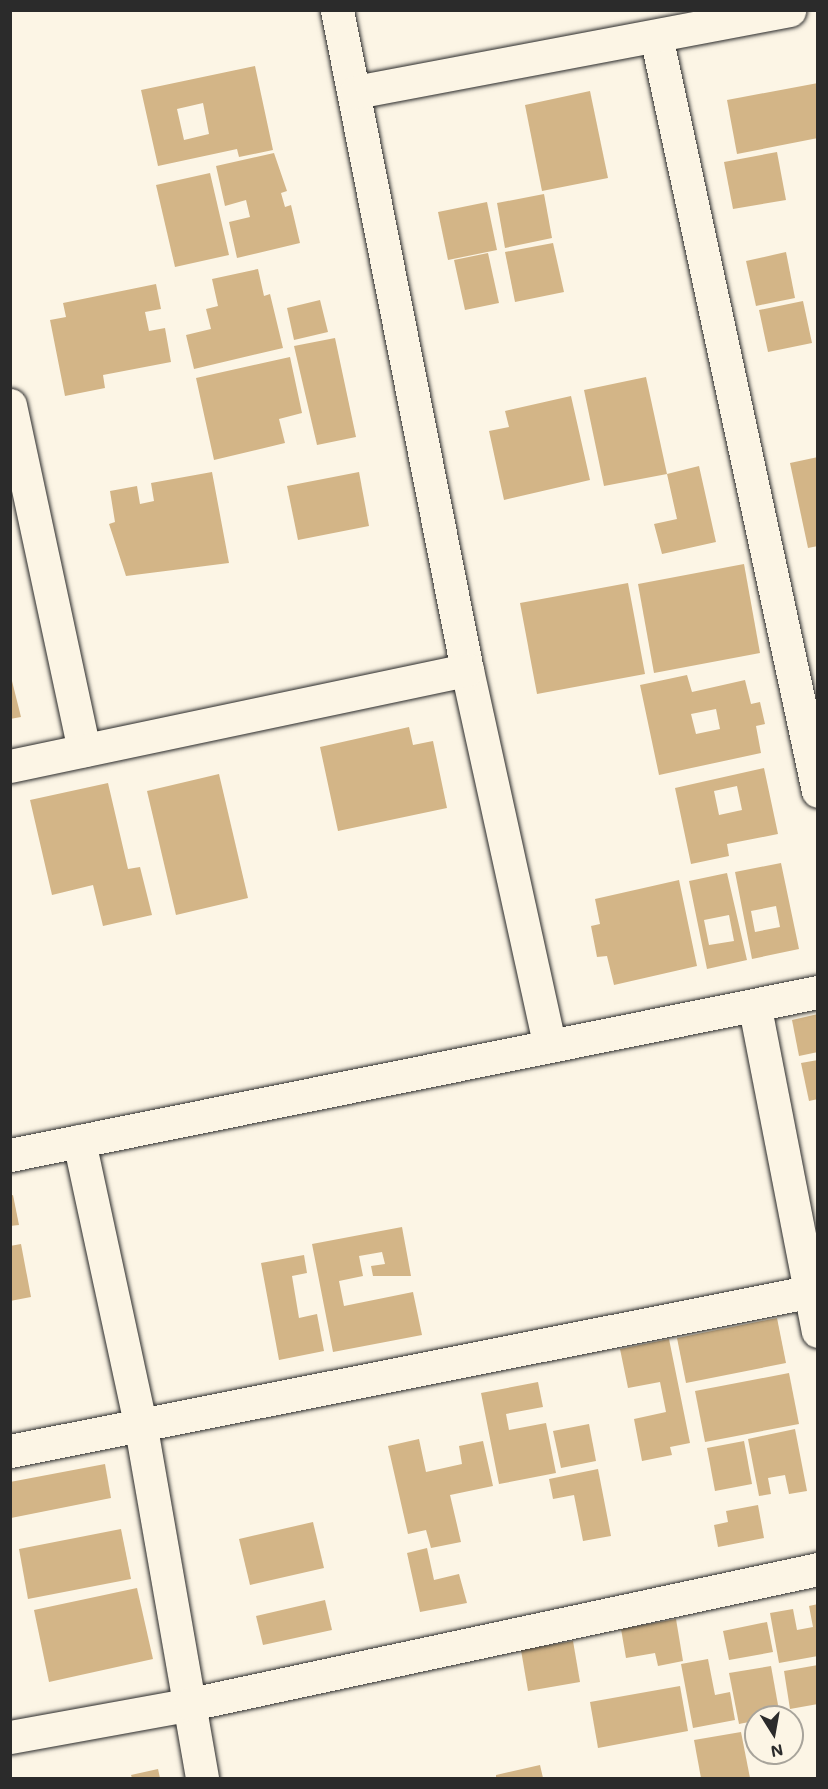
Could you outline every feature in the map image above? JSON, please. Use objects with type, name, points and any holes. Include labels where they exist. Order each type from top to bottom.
[{"type":"street","points":[[337,10],[356,92],[467,670],[549,1044]]},
{"type":"street","points":[[356,92],[789,10]]},
{"type":"street","points":[[656,36],[818,790]]},
{"type":"street","points":[[10,405],[84,750]]},
{"type":"street","points":[[10,766],[467,670]]},
{"type":"street","points":[[10,1155],[549,1044],[755,1008],[818,993]]},
{"type":"street","points":[[755,1008],[814,1291],[818,1331]]},
{"type":"street","points":[[79,1141],[141,1428],[191,1704],[202,1779]]},
{"type":"street","points":[[10,1451],[141,1428],[814,1291]]},
{"type":"street","points":[[10,1737],[191,1704],[818,1569]]},
{"type":"building","points":[[255,66],[273,150],[239,157],[237,149],[158,166],[141,90]],"holes":[[[203,103],[209,134],[184,140],[177,109]]]},
{"type":"building","points":[[818,83],[818,138],[737,154],[727,100]]},
{"type":"building","points":[[590,91],[608,178],[542,191],[525,105]]},
{"type":"building","points":[[777,152],[786,200],[733,209],[724,162]]},
{"type":"building","points":[[274,153],[287,191],[281,193],[285,207],[291,205],[300,243],[237,258],[229,222],[250,217],[246,200],[225,206],[216,166]]},
{"type":"building","points":[[210,173],[229,255],[175,267],[156,185]]},
{"type":"building","points":[[544,194],[552,238],[505,248],[497,203]]},
{"type":"building","points":[[487,202],[497,250],[448,260],[438,212]]},
{"type":"building","points":[[553,243],[564,292],[515,302],[505,252]]},
{"type":"building","points":[[786,252],[795,298],[756,306],[746,261]]},
{"type":"building","points":[[488,253],[499,303],[465,310],[454,260]]},
{"type":"building","points":[[258,269],[264,296],[270,294],[283,348],[194,369],[186,335],[211,329],[206,309],[218,306],[212,279]]},
{"type":"building","points":[[156,284],[161,309],[145,312],[149,331],[165,328],[171,362],[103,375],[105,388],[65,396],[50,320],[66,317],[63,303]]},
{"type":"building","points":[[320,300],[328,332],[294,340],[287,308]]},
{"type":"building","points":[[803,301],[812,343],[768,352],[759,310]]},
{"type":"building","points":[[335,338],[356,437],[317,445],[294,346]]},
{"type":"building","points":[[290,357],[302,413],[279,419],[285,443],[214,460],[196,378]]},
{"type":"building","points":[[646,377],[667,474],[604,486],[584,390]]},
{"type":"building","points":[[571,396],[590,480],[504,500],[489,431],[509,427],[505,411]]},
{"type":"building","points":[[818,457],[818,546],[808,548],[790,463]]},
{"type":"building","points":[[699,466],[716,542],[662,554],[654,524],[677,519],[667,474]]},
{"type":"building","points":[[212,472],[229,563],[126,576],[109,524],[115,522],[110,491],[137,486],[140,504],[154,501],[151,483]]},
{"type":"building","points":[[359,472],[369,526],[298,540],[287,486]]},
{"type":"building","points":[[744,564],[760,653],[654,673],[638,584]]},
{"type":"building","points":[[628,583],[645,674],[537,694],[520,603]]},
{"type":"building","points":[[10,673],[21,717],[10,719]]},
{"type":"building","points":[[687,675],[692,692],[745,680],[751,704],[760,702],[765,724],[756,726],[761,753],[659,775],[640,685]],"holes":[[[716,709],[720,729],[696,734],[691,714]]]},
{"type":"building","points":[[409,727],[413,745],[433,741],[447,808],[338,831],[320,747]]},
{"type":"building","points":[[764,768],[778,834],[727,844],[729,856],[691,864],[675,788]],"holes":[[[737,786],[742,810],[719,815],[714,791]]]},
{"type":"building","points":[[219,774],[248,898],[176,915],[147,791]]},
{"type":"building","points":[[108,783],[128,869],[140,867],[152,915],[103,926],[93,885],[52,895],[30,800]]},
{"type":"building","points":[[781,863],[799,949],[752,959],[735,872]],"holes":[[[776,906],[780,927],[755,932],[751,911]]]},
{"type":"building","points":[[727,873],[747,960],[707,969],[689,881]],"holes":[[[729,915],[734,941],[709,945],[704,920]]]},
{"type":"building","points":[[679,880],[697,966],[614,985],[607,956],[597,957],[591,926],[600,924],[595,899]]},
{"type":"building","points":[[818,1014],[818,1052],[799,1056],[792,1020]]},
{"type":"building","points":[[818,1060],[818,1099],[809,1101],[801,1063]]},
{"type":"building","points":[[13,1195],[19,1225],[10,1226],[10,1196]]},
{"type":"building","points":[[402,1227],[411,1276],[373,1276],[371,1266],[385,1264],[382,1252],[359,1256],[363,1276],[339,1281],[344,1306],[413,1292],[422,1335],[333,1352],[312,1244]]},
{"type":"building","points":[[21,1244],[31,1297],[10,1301],[10,1246]]},
{"type":"building","points":[[304,1255],[307,1273],[292,1276],[299,1318],[317,1314],[324,1351],[279,1360],[261,1263]]},
{"type":"building","points":[[777,1318],[786,1363],[686,1383],[677,1338]]},
{"type":"building","points":[[669,1339],[690,1443],[670,1447],[672,1455],[642,1461],[634,1419],[666,1412],[660,1382],[628,1388],[620,1349]]},
{"type":"building","points":[[789,1373],[799,1424],[705,1442],[695,1391]]},
{"type":"building","points":[[538,1382],[543,1407],[506,1414],[509,1430],[546,1423],[556,1473],[499,1484],[481,1393]]},
{"type":"building","points":[[589,1424],[596,1461],[561,1468],[553,1431]]},
{"type":"building","points":[[795,1429],[807,1491],[789,1494],[785,1475],[768,1478],[771,1494],[759,1496],[748,1439]]},
{"type":"building","points":[[419,1439],[426,1472],[462,1464],[459,1446],[483,1441],[493,1486],[450,1495],[461,1542],[431,1548],[426,1530],[408,1534],[388,1446]]},
{"type":"building","points":[[744,1441],[752,1484],[715,1491],[707,1448]]},
{"type":"building","points":[[105,1464],[111,1498],[11,1518],[10,1482]]},
{"type":"building","points":[[598,1469],[611,1536],[583,1541],[574,1495],[553,1499],[549,1479]]},
{"type":"building","points":[[758,1505],[764,1538],[718,1547],[714,1525],[728,1522],[726,1511]]},
{"type":"building","points":[[313,1522],[324,1568],[250,1585],[239,1539]]},
{"type":"building","points":[[121,1529],[131,1579],[28,1599],[19,1549]]},
{"type":"building","points":[[427,1548],[434,1580],[459,1574],[467,1603],[420,1612],[407,1553]]},
{"type":"building","points":[[137,1588],[153,1659],[49,1682],[34,1610]]},
{"type":"building","points":[[325,1600],[332,1630],[263,1645],[256,1616]]},
{"type":"building","points":[[818,1604],[818,1656],[779,1663],[770,1613],[793,1609],[797,1630],[813,1627],[809,1606]]},
{"type":"building","points":[[676,1619],[683,1661],[658,1666],[655,1653],[626,1658],[621,1629]]},
{"type":"building","points":[[767,1622],[773,1652],[729,1660],[723,1631]]},
{"type":"building","points":[[573,1641],[580,1682],[528,1691],[521,1650]]},
{"type":"building","points":[[708,1659],[715,1695],[730,1692],[735,1720],[693,1728],[681,1664]]},
{"type":"building","points":[[818,1665],[818,1704],[804,1706],[789,1705],[784,1671]]},
{"type":"building","points":[[771,1666],[778,1705],[744,1705],[744,1723],[739,1724],[729,1673]]},
{"type":"building","points":[[680,1686],[688,1731],[598,1748],[590,1702]]},
{"type":"building","points":[[741,1732],[744,1765],[747,1765],[750,1778],[701,1778],[694,1740]]},
{"type":"building","points":[[540,1765],[543,1778],[496,1778],[496,1775]]},
{"type":"building","points":[[158,1769],[160,1778],[132,1778],[131,1775]]}]
